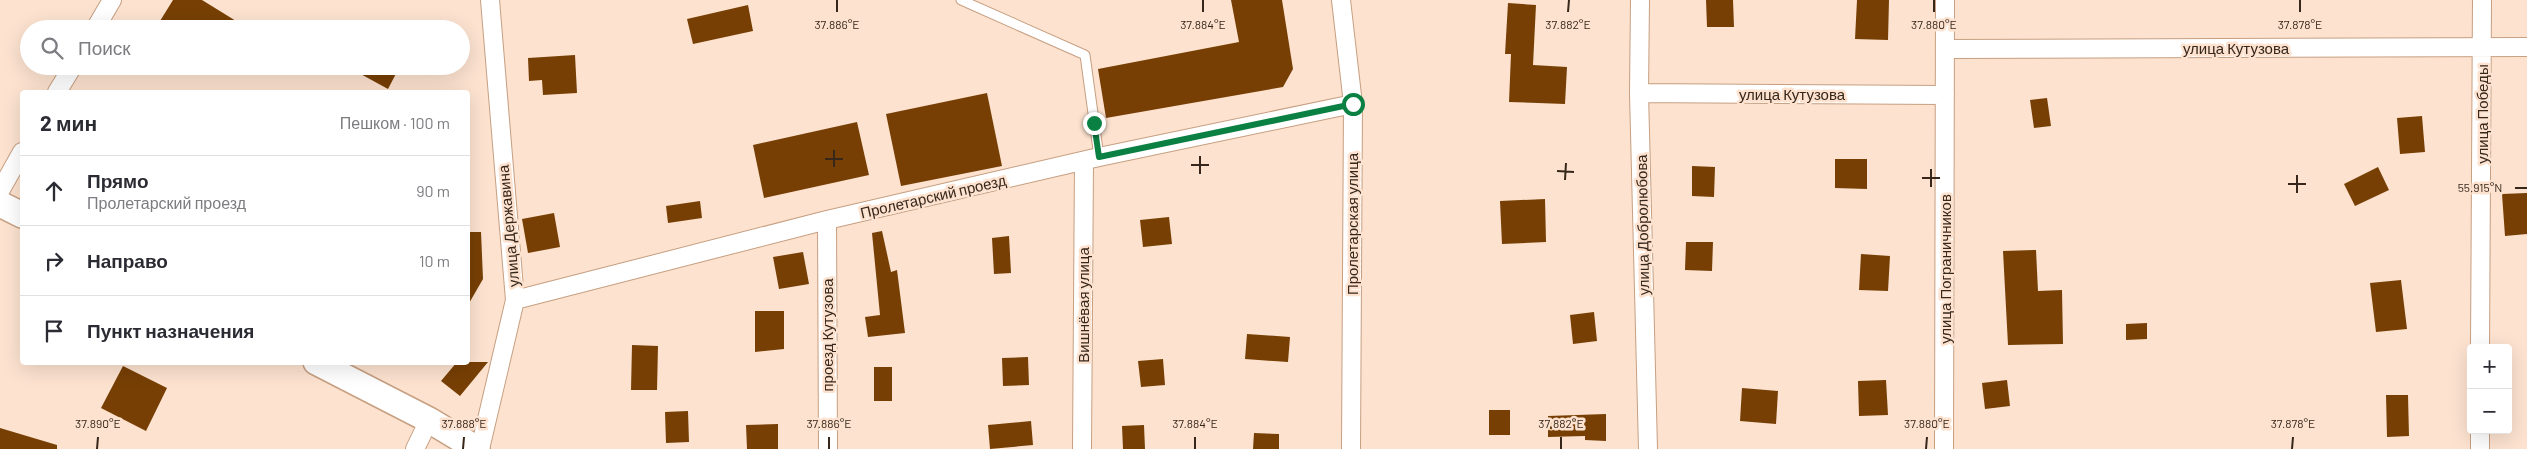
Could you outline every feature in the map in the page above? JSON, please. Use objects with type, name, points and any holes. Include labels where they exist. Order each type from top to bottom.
[{"type":"main road","points":[[0,204],[20,214]]},
{"type":"main road","points":[[322,365],[429,420],[478,449]]},
{"type":"street","points":[[100,20],[112,0]]},
{"type":"street","name":"улица Державина","points":[[478,449],[514,300],[490,0]]},
{"type":"street","name":"Пролетарская улица","points":[[1341,0],[1353,104],[1351,449]]},
{"type":"street","name":"улица Добролюбова","points":[[1640,0],[1639,93],[1648,449]]},
{"type":"street","name":"улица Пограничников","points":[[1944,449],[1945,0]]},
{"type":"street","name":"улица Победы","points":[[2480,344],[2482,0]]},
{"type":"street","name":"улица Кутузова","points":[[1945,49],[2527,47]]},
{"type":"street","points":[[58,90],[67,75]]},
{"type":"street","name":"улица Кутузова","points":[[1639,93],[1945,95]]},
{"type":"street","name":"Пролетарский проезд","points":[[514,300],[827,220],[1091,159],[1353,104]]},
{"type":"street","points":[[0,191],[20,156]]},
{"type":"street","name":"Вишнёвая улица","points":[[1082,449],[1091,159]]},
{"type":"street","name":"проезд Кутузова","points":[[827,220],[828,449]]},
{"type":"street","points":[[415,449],[429,420]]},
{"type":"street","points":[[2480,434],[2480,449]]},
{"type":"lane","points":[[961,0],[1084,55],[1091,159]]},
{"type":"building","points":[[173,0],[202,0],[234,20],[161,20]]},
{"type":"building","points":[[1231,0],[1282,0],[1293,69],[1283,87],[1106,118],[1098,69],[1239,42]]},
{"type":"building","points":[[1706,0],[1733,0],[1734,27],[1707,27]]},
{"type":"building","points":[[1857,0],[1889,0],[1888,40],[1855,39]]},
{"type":"building","points":[[1508,3],[1536,5],[1533,65],[1567,67],[1565,104],[1509,102],[1511,54],[1505,54]]},
{"type":"building","points":[[748,5],[753,31],[693,44],[687,19]]},
{"type":"building","points":[[575,55],[577,93],[543,95],[542,80],[529,81],[528,58]]},
{"type":"building","points":[[362,75],[395,75],[388,89]]},
{"type":"building","points":[[987,93],[1002,166],[901,186],[886,114]]},
{"type":"building","points":[[2047,98],[2051,126],[2034,128],[2030,100]]},
{"type":"building","points":[[2422,116],[2425,152],[2400,154],[2397,118]]},
{"type":"building","points":[[857,122],[869,175],[764,198],[753,145]]},
{"type":"building","points":[[1835,159],[1867,159],[1867,189],[1835,188]]},
{"type":"building","points":[[1692,166],[1715,167],[1714,197],[1692,196]]},
{"type":"building","points":[[2378,167],[2389,190],[2355,206],[2344,184]]},
{"type":"building","points":[[2527,193],[2527,234],[2505,236],[2502,194]]},
{"type":"building","points":[[1545,199],[1546,242],[1502,244],[1500,201]]},
{"type":"building","points":[[700,201],[702,218],[668,223],[666,206]]},
{"type":"building","points":[[554,213],[560,247],[528,253],[522,219]]},
{"type":"building","points":[[1169,217],[1172,244],[1143,247],[1140,220]]},
{"type":"building","points":[[882,231],[891,272],[897,270],[905,333],[868,337],[865,317],[880,315],[872,233]]},
{"type":"building","points":[[470,232],[481,232],[483,279],[470,302]]},
{"type":"building","points":[[1009,236],[1011,273],[994,274],[992,238]]},
{"type":"building","points":[[1686,242],[1713,242],[1712,271],[1685,270]]},
{"type":"building","points":[[2036,250],[2038,291],[2062,290],[2063,344],[2008,345],[2003,251]]},
{"type":"building","points":[[803,252],[809,284],[779,289],[773,257]]},
{"type":"building","points":[[1861,254],[1890,256],[1888,291],[1859,290]]},
{"type":"building","points":[[2401,280],[2407,329],[2376,332],[2370,283]]},
{"type":"building","points":[[755,311],[784,311],[784,349],[755,352]]},
{"type":"building","points":[[1594,312],[1597,341],[1573,344],[1570,315]]},
{"type":"building","points":[[2147,323],[2147,339],[2126,340],[2126,324]]},
{"type":"building","points":[[1247,334],[1290,337],[1288,362],[1245,359]]},
{"type":"building","points":[[632,345],[658,346],[657,390],[631,390]]},
{"type":"building","points":[[1028,357],[1029,385],[1003,386],[1002,358]]},
{"type":"building","points":[[1163,359],[1165,385],[1141,387],[1138,361]]},
{"type":"building","points":[[470,362],[488,362],[460,396],[441,381],[454,365],[470,365]]},
{"type":"building","points":[[123,366],[167,388],[146,431],[101,408]]},
{"type":"building","points":[[874,367],[892,367],[892,401],[874,401]]},
{"type":"building","points":[[1886,380],[1888,415],[1859,416],[1858,381]]},
{"type":"building","points":[[2007,380],[2010,406],[1985,409],[1982,383]]},
{"type":"building","points":[[1742,388],[1778,391],[1776,424],[1740,421]]},
{"type":"building","points":[[2386,395],[2408,395],[2409,436],[2387,437]]},
{"type":"building","points":[[1489,410],[1510,410],[1510,435],[1489,435]]},
{"type":"building","points":[[688,411],[689,442],[666,443],[665,412]]},
{"type":"building","points":[[1606,414],[1606,441],[1585,440],[1585,436],[1548,437],[1548,416]]},
{"type":"building","points":[[1031,421],[1033,445],[990,449],[988,425]]},
{"type":"building","points":[[778,424],[778,449],[747,449],[746,425]]},
{"type":"building","points":[[1144,425],[1145,449],[1123,449],[1122,426]]},
{"type":"building","points":[[0,428],[57,445],[57,449],[0,449]]},
{"type":"building","points":[[1254,433],[1279,434],[1279,449],[1253,449]]},
{"type":"route","points":[[1094,123],[1099,157],[1353,104]]}]
